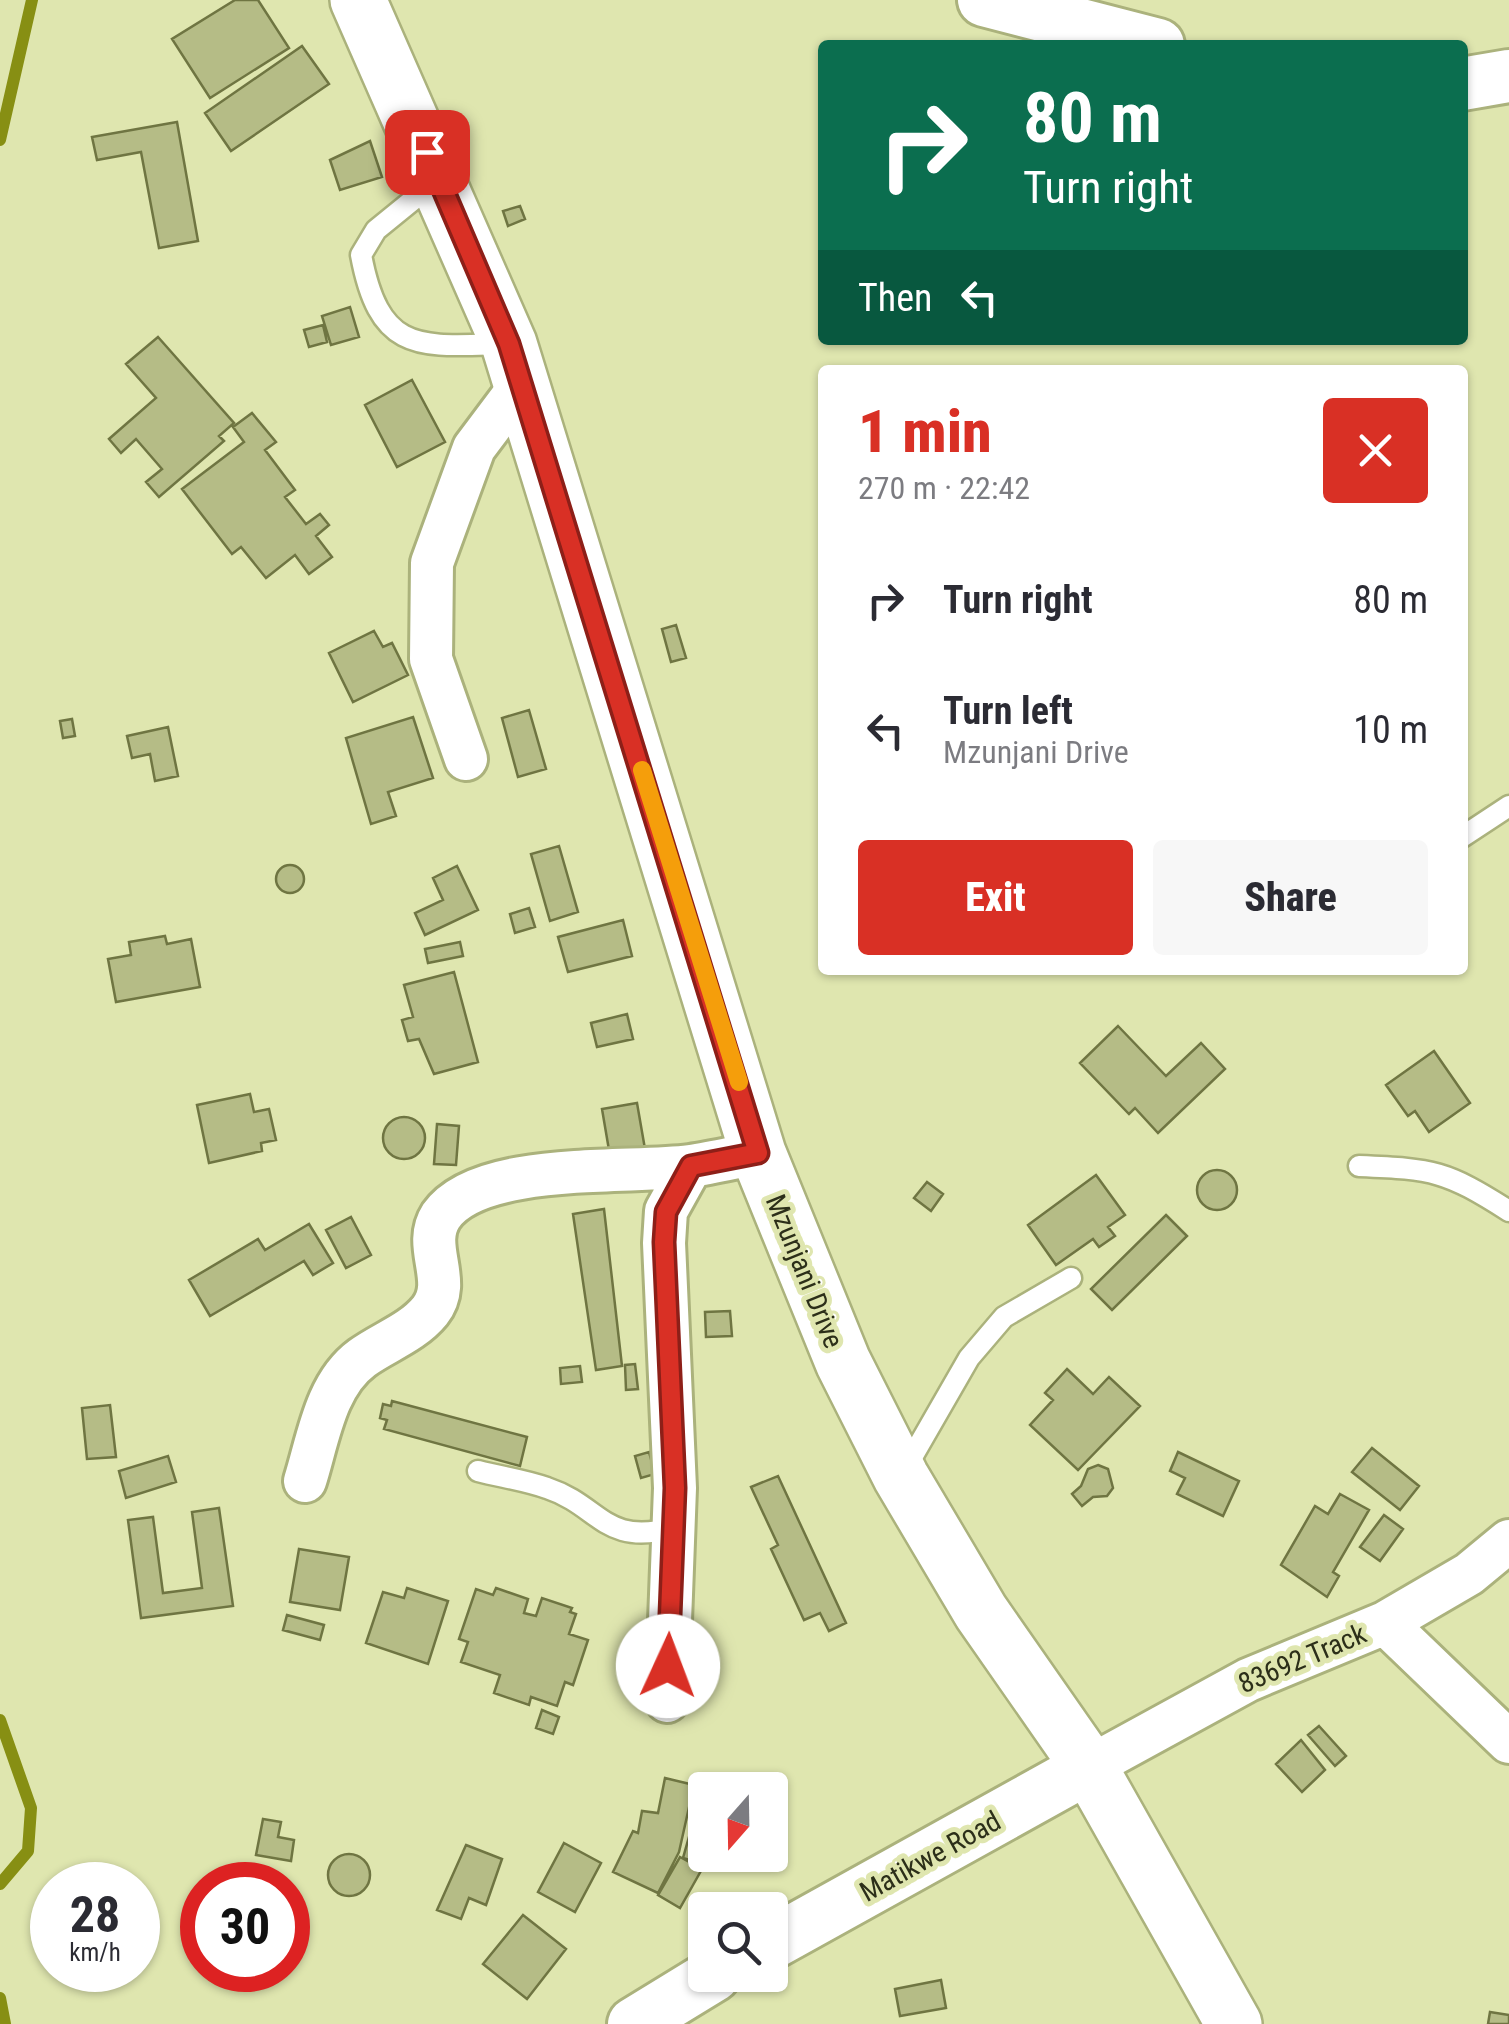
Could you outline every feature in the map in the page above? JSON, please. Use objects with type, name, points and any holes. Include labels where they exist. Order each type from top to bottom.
[{"type":"main road","name":"Mzunjani Drive","points":[[358,0],[439,179],[515,364],[758,1153],[843,1362],[900,1477],[980,1612],[1089,1767],[1234,2024]]},
{"type":"street","points":[[984,0],[1139,40]]},
{"type":"street","points":[[1468,83],[1509,76]]},
{"type":"street","points":[[466,759],[431,659],[432,563],[474,448],[515,364]]},
{"type":"street","points":[[305,1481],[334,1389],[345,1374],[408,1331],[437,1302],[442,1288],[433,1236],[451,1204],[505,1182],[691,1166],[758,1153]]},
{"type":"street","points":[[667,1701],[674,1528],[664,1242],[666,1212],[691,1166]]},
{"type":"street","name":"83692 Track","points":[[1089,1767],[1248,1680],[1385,1622],[1469,1574],[1509,1541]]},
{"type":"street","points":[[1385,1622],[1509,1742]]},
{"type":"street","name":"Matikwe Road","points":[[788,1934],[1089,1767]]},
{"type":"street","points":[[634,2024],[688,1991]]},
{"type":"lane","points":[[439,179],[376,230],[361,255],[384,321],[397,335],[515,364]]},
{"type":"lane","points":[[1468,833],[1509,806]]},
{"type":"lane","points":[[1360,1166],[1423,1168],[1456,1178],[1509,1212]]},
{"type":"lane","points":[[900,1477],[970,1358],[992,1330],[1004,1317],[1071,1278]]},
{"type":"lane","points":[[478,1472],[550,1488],[600,1522],[642,1536],[674,1528]]},
{"type":"building","points":[[235,0],[258,0],[289,48],[210,98],[172,39]]},
{"type":"building","points":[[302,46],[329,84],[231,151],[205,113]]},
{"type":"building","points":[[177,122],[198,241],[159,248],[141,152],[97,160],[92,137]]},
{"type":"building","points":[[370,141],[382,177],[340,190],[330,160]]},
{"type":"building","points":[[520,206],[525,219],[508,226],[503,211]]},
{"type":"building","points":[[350,307],[359,337],[331,345],[322,316]]},
{"type":"building","points":[[323,325],[327,342],[309,347],[304,330]]},
{"type":"building","points":[[158,337],[234,423],[219,436],[224,441],[159,497],[146,482],[162,469],[136,439],[121,453],[109,439],[156,398],[126,364]]},
{"type":"building","points":[[412,380],[445,442],[397,467],[365,405]]},
{"type":"building","points":[[252,413],[276,442],[265,450],[295,490],[285,497],[306,524],[320,514],[329,525],[316,536],[332,557],[309,574],[295,555],[266,578],[241,547],[232,554],[182,489],[244,442],[233,427]]},
{"type":"building","points":[[676,625],[686,658],[671,662],[662,629]]},
{"type":"building","points":[[374,631],[383,647],[392,643],[408,675],[353,702],[329,653]]},
{"type":"building","points":[[529,710],[546,769],[518,777],[502,718]]},
{"type":"building","points":[[413,717],[433,778],[388,792],[396,816],[371,824],[346,738]]},
{"type":"building","points":[[72,719],[75,736],[63,738],[60,721]]},
{"type":"building","points":[[168,727],[178,776],[155,781],[150,754],[132,758],[127,736]]},
{"type":"building","points":[[559,846],[578,912],[550,921],[531,854]]},
{"type":"building","points":[[290,865],[300,869],[304,879],[300,889],[290,893],[280,889],[276,879],[280,869]]},
{"type":"building","points":[[457,866],[478,910],[425,935],[415,913],[443,900],[433,878]]},
{"type":"building","points":[[529,908],[535,927],[515,933],[510,914]]},
{"type":"building","points":[[623,920],[632,956],[568,972],[558,937]]},
{"type":"building","points":[[165,936],[167,944],[191,939],[200,987],[116,1002],[108,959],[131,955],[129,942]]},
{"type":"building","points":[[460,942],[463,956],[428,963],[425,949]]},
{"type":"building","points":[[454,972],[478,1062],[434,1074],[419,1039],[408,1041],[402,1020],[413,1017],[404,985]]},
{"type":"building","points":[[627,1014],[633,1039],[597,1047],[591,1023]]},
{"type":"building","points":[[1118,1026],[1166,1076],[1201,1043],[1225,1069],[1158,1133],[1135,1108],[1129,1114],[1080,1063]]},
{"type":"building","points":[[1434,1051],[1470,1103],[1429,1132],[1415,1111],[1408,1116],[1386,1085]]},
{"type":"building","points":[[250,1094],[254,1112],[269,1109],[276,1140],[261,1143],[262,1151],[209,1163],[197,1105]]},
{"type":"building","points":[[637,1103],[645,1149],[610,1156],[602,1109]]},
{"type":"building","points":[[404,1117],[419,1123],[425,1138],[419,1153],[404,1159],[389,1153],[383,1138],[389,1123]]},
{"type":"building","points":[[437,1124],[459,1126],[456,1165],[434,1164]]},
{"type":"building","points":[[1217,1170],[1231,1176],[1237,1190],[1231,1204],[1217,1210],[1203,1204],[1197,1190],[1203,1176]]},
{"type":"building","points":[[1096,1175],[1125,1215],[1108,1227],[1115,1236],[1099,1247],[1093,1239],[1056,1265],[1028,1225]]},
{"type":"building","points":[[927,1182],[943,1194],[931,1211],[914,1198]]},
{"type":"building","points":[[604,1209],[622,1366],[596,1370],[573,1214]]},
{"type":"building","points":[[1166,1215],[1187,1236],[1112,1310],[1091,1289]]},
{"type":"building","points":[[351,1217],[371,1255],[346,1268],[326,1230]]},
{"type":"building","points":[[309,1224],[333,1263],[313,1275],[304,1261],[210,1316],[189,1280],[258,1239],[265,1250]]},
{"type":"building","points":[[730,1311],[732,1336],[706,1337],[705,1312]]},
{"type":"building","points":[[635,1364],[638,1389],[626,1390],[625,1365]]},
{"type":"building","points":[[580,1366],[582,1382],[561,1384],[560,1368]]},
{"type":"building","points":[[1067,1369],[1093,1394],[1109,1377],[1140,1406],[1078,1470],[1030,1425],[1053,1400],[1045,1393]]},
{"type":"building","points":[[392,1401],[527,1437],[520,1466],[384,1429],[387,1420],[380,1418],[383,1404],[391,1406]]},
{"type":"building","points":[[110,1405],[116,1457],[87,1459],[82,1408]]},
{"type":"building","points":[[1372,1448],[1419,1486],[1400,1510],[1352,1472]]},
{"type":"building","points":[[649,1452],[655,1474],[641,1478],[635,1456]]},
{"type":"building","points":[[1178,1452],[1239,1481],[1223,1516],[1177,1494],[1185,1478],[1170,1471]]},
{"type":"building","points":[[168,1456],[176,1482],[126,1498],[119,1471]]},
{"type":"building","points":[[1098,1465],[1108,1469],[1113,1488],[1107,1496],[1093,1497],[1082,1506],[1072,1494],[1081,1486],[1088,1469]]},
{"type":"building","points":[[778,1476],[846,1623],[829,1631],[820,1613],[804,1620],[771,1549],[778,1545],[751,1487]]},
{"type":"building","points":[[1340,1494],[1369,1510],[1333,1572],[1339,1576],[1327,1597],[1281,1565],[1315,1506],[1328,1514]]},
{"type":"building","points":[[219,1508],[233,1606],[141,1618],[128,1520],[153,1517],[163,1593],[202,1588],[192,1512]]},
{"type":"building","points":[[1384,1515],[1403,1529],[1380,1561],[1360,1547]]},
{"type":"building","points":[[299,1549],[349,1557],[340,1610],[290,1602]]},
{"type":"building","points":[[407,1588],[448,1601],[428,1664],[366,1643],[383,1592],[404,1598]]},
{"type":"building","points":[[496,1588],[528,1599],[524,1613],[536,1616],[542,1598],[572,1608],[570,1612],[576,1614],[569,1634],[588,1640],[573,1685],[565,1682],[557,1706],[531,1697],[529,1705],[494,1693],[500,1675],[461,1662],[468,1642],[459,1639],[476,1589],[493,1595]]},
{"type":"building","points":[[287,1615],[324,1625],[320,1640],[283,1630]]},
{"type":"building","points":[[542,1710],[559,1717],[553,1734],[536,1728]]},
{"type":"building","points":[[1319,1726],[1346,1756],[1335,1766],[1308,1735]]},
{"type":"building","points":[[1301,1740],[1325,1770],[1302,1792],[1276,1764]]},
{"type":"building","points":[[665,1778],[688,1784],[688,1812],[679,1852],[658,1893],[613,1872],[633,1831],[638,1833],[642,1811],[658,1813]]},
{"type":"building","points":[[263,1819],[281,1822],[278,1837],[294,1840],[291,1861],[256,1855]]},
{"type":"building","points":[[564,1843],[601,1863],[575,1912],[538,1892]]},
{"type":"building","points":[[466,1845],[502,1859],[486,1905],[469,1898],[461,1919],[437,1910]]},
{"type":"building","points":[[349,1854],[364,1860],[370,1875],[364,1890],[349,1896],[334,1890],[328,1875],[334,1860]]},
{"type":"building","points":[[680,1857],[688,1861],[688,1872],[700,1872],[680,1908],[658,1895]]},
{"type":"building","points":[[523,1915],[566,1949],[527,1999],[483,1964]]},
{"type":"building","points":[[941,1980],[946,2008],[900,2016],[895,1989]]},
{"type":"building","points":[[1490,2012],[1509,2015],[1509,2024],[1488,2024]]},
{"type":"waterway","points":[[0,140],[32,0]]},
{"type":"waterway","points":[[0,1720],[31,1808],[28,1851],[0,1884]]},
{"type":"waterway","points":[[0,1998],[5,2024]]},
{"type":"slow traffic","points":[[642,770],[739,1082]]},
{"type":"route","points":[[427,152],[509,344],[740,1084],[758,1153],[691,1166],[666,1212],[665,1292],[675,1488],[668,1666]]}]
